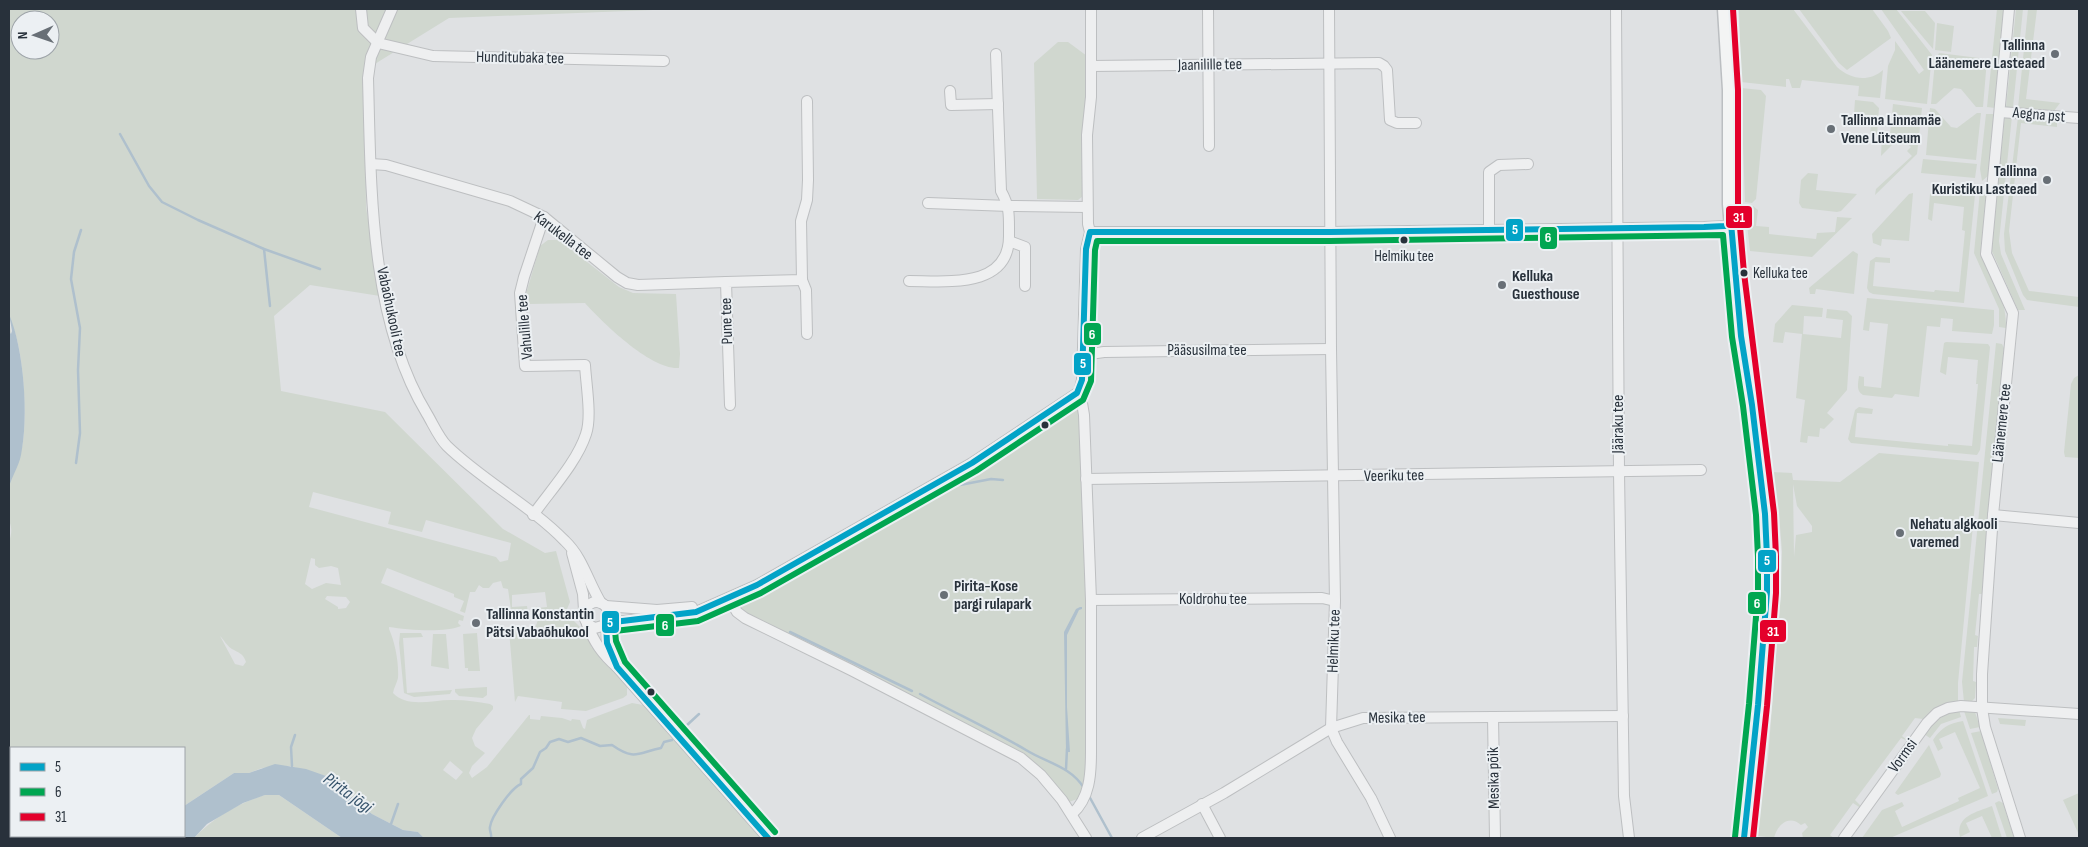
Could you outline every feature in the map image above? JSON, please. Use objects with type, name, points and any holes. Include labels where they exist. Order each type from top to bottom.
[{"type":"main road","points":[[1724,9],[1741,336],[1752,404],[1768,557],[1767,592],[1744,838]]},
{"type":"street","points":[[361,9],[363,28],[378,43]]},
{"type":"street","name":"Vabaõhukooli tee","points":[[392,9],[371,57],[368,78],[372,205],[385,298],[401,362],[412,390],[446,445],[567,542],[584,565],[603,604]]},
{"type":"street","points":[[587,624],[599,628],[606,623],[688,614],[729,598],[781,572],[972,463],[1076,394],[1082,384],[1086,250],[1090,232],[1086,135],[1091,97],[1091,9]]},
{"type":"street","points":[[1208,9],[1208,146]]},
{"type":"street","name":"Helmiku tee","points":[[1329,9],[1335,601],[1331,728],[1337,742],[1371,798],[1390,838]]},
{"type":"street","name":"Jääraku tee","points":[[1616,9],[1622,716],[1624,796],[1629,838]]},
{"type":"street","name":"Läänemere tee","points":[[2009,9],[1986,254],[2013,313],[1993,515],[1982,674],[1982,708],[1988,736],[2020,838]]},
{"type":"street","name":"Hunditubaka tee","points":[[378,43],[433,56],[664,61]]},
{"type":"street","points":[[909,281],[962,281],[990,273],[1002,264],[1010,246],[1009,206],[1001,190],[996,54]]},
{"type":"street","name":"Jaanilille tee","points":[[1091,66],[1379,63],[1387,70],[1390,120],[1397,123],[1416,123]]},
{"type":"street","points":[[950,91],[951,105],[998,104]]},
{"type":"street","points":[[806,101],[808,180],[807,200],[801,221],[802,280],[806,290],[807,334]]},
{"type":"street","name":"Aegna pst","points":[[2000,112],[2079,118]]},
{"type":"street","name":"Karukella tee","points":[[371,164],[386,165],[510,201],[544,217],[617,277],[627,283],[638,285],[726,282]]},
{"type":"street","points":[[1490,230],[1490,172],[1500,165],[1528,164]]},
{"type":"street","points":[[928,202],[1088,207]]},
{"type":"street","name":"Vahulille tee","points":[[533,514],[576,455],[587,433],[588,416],[585,365],[525,366],[520,293],[544,217]]},
{"type":"street","points":[[1090,232],[1330,232],[1704,227],[1726,226],[1734,220]]},
{"type":"street","points":[[1009,241],[1025,247],[1025,286]]},
{"type":"street","name":"Pune tee","points":[[730,405],[726,282],[802,280]]},
{"type":"street","name":"Pääsusilma tee","points":[[1083,355],[1104,352],[1331,350]]},
{"type":"street","points":[[1072,814],[1084,798],[1091,770],[1092,600],[1084,410],[1081,400],[1076,394]]},
{"type":"street","name":"Veeriku tee","points":[[1086,479],[1333,477],[1701,470]]},
{"type":"street","points":[[1993,515],[2079,523]]},
{"type":"street","name":"Vabaõhukooli tee","points":[[571,549],[583,594],[584,610]]},
{"type":"street","points":[[729,598],[735,610],[745,618],[844,666],[1021,758],[1047,782],[1072,814],[1086,838]]},
{"type":"street","name":"Koldrohu tee","points":[[1092,600],[1322,598],[1335,601]]},
{"type":"street","points":[[713,605],[670,610],[591,603],[584,610],[584,617],[600,650],[768,838]]},
{"type":"street","points":[[603,604],[609,616],[606,623],[608,643],[616,667]]},
{"type":"street","name":"Vormsi","points":[[1844,838],[1927,723],[1937,713],[1948,708],[1967,706],[2079,714]]},
{"type":"street","name":"Mesika tee","points":[[1142,838],[1331,728],[1363,718],[1622,716]]},
{"type":"street","name":"Mesika põik","points":[[1493,717],[1495,838]]},
{"type":"street","points":[[1202,804],[1220,838]]},
{"type":"shaded area","points":[[9,9],[678,9],[449,18],[365,72],[366,207],[380,296],[310,285],[274,316],[281,391],[385,412],[503,529],[545,553],[556,551],[570,602],[567,609],[536,611],[536,606],[537,608],[547,607],[545,592],[512,595],[512,607],[527,606],[528,613],[517,614],[511,610],[508,589],[503,588],[501,581],[493,583],[489,588],[483,588],[479,585],[475,592],[470,592],[465,613],[460,611],[464,601],[454,597],[454,594],[387,568],[381,583],[464,616],[463,621],[459,620],[458,623],[461,626],[446,630],[389,627],[389,629],[395,646],[398,666],[398,678],[393,693],[399,698],[414,702],[463,700],[493,706],[493,709],[476,729],[472,738],[475,746],[485,753],[472,766],[469,773],[472,778],[487,767],[529,715],[530,719],[540,720],[541,716],[571,721],[572,719],[580,720],[585,729],[587,720],[632,703],[643,705],[762,838],[424,838],[418,832],[403,830],[372,814],[326,776],[290,766],[262,768],[249,773],[234,773],[185,805],[185,747],[10,747],[10,837],[136,837],[9,838],[9,542],[11,526],[8,517],[8,503],[10,480],[22,448],[25,413],[23,378],[18,344],[9,318]],"holes":[[[313,492],[391,512],[388,524],[422,532],[426,520],[511,543],[508,560],[500,562],[496,557],[309,507]],[[311,558],[315,559],[315,565],[319,568],[331,566],[338,568],[341,585],[326,583],[312,589],[305,584]],[[327,596],[346,597],[350,602],[346,608],[338,609],[338,607],[325,599]],[[220,636],[230,648],[244,657],[246,662],[243,666],[235,664]],[[450,761],[463,772],[456,780],[443,770]]]},
{"type":"shaded area","points":[[1739,9],[1793,9],[1842,71],[1853,77],[1865,78],[1871,77],[1883,70],[1880,98],[1858,96],[1859,86],[1802,80],[1800,88],[1792,88],[1789,79],[1786,79],[1786,87],[1741,82]]},
{"type":"shaded area","points":[[1799,9],[1872,9],[1891,38],[1847,70],[1839,63]]},
{"type":"shaded area","points":[[1881,9],[1896,9],[1932,55],[1927,104],[1885,99],[1888,66],[1895,50],[1895,41],[1919,74],[1924,70]]},
{"type":"shaded area","points":[[1997,9],[2005,9],[1995,108],[1987,107]]},
{"type":"shaded area","points":[[2016,9],[2023,9],[2013,107],[2006,107]]},
{"type":"shaded area","points":[[2028,9],[2037,9],[2026,99],[2060,103],[2054,111],[2018,108]]},
{"type":"shaded area","points":[[1901,11],[1925,11],[1935,23],[1933,49]]},
{"type":"shaded area","points":[[1937,23],[1954,26],[1951,52],[1935,50]]},
{"type":"shaded area","points":[[1058,42],[1068,42],[1087,56],[1087,95],[1083,132],[1083,196],[1078,200],[1037,199],[1034,63]]},
{"type":"shaded area","points":[[1939,53],[1987,59],[1983,107],[1976,107],[1961,89],[1954,88],[1936,104],[1931,104],[1935,61]]},
{"type":"shaded area","points":[[1741,88],[1761,90],[1766,96],[1756,199],[1752,203],[1745,202]]},
{"type":"shaded area","points":[[1855,100],[1873,102],[1879,108],[1877,135],[1870,134],[1872,115],[1854,114]]},
{"type":"shaded area","points":[[1893,104],[1922,108],[1917,154],[1875,195],[1876,189],[1912,156],[1907,151],[1911,147],[1900,137],[1881,156],[1882,134],[1890,134]]},
{"type":"shaded area","points":[[1930,108],[1935,109],[1951,127],[1957,128],[1977,113],[1981,113],[1976,160],[1926,155]]},
{"type":"shaded area","points":[[1986,114],[1995,114],[1989,175],[1982,181],[1980,169]]},
{"type":"shaded area","points":[[2005,115],[2012,116],[1999,241],[2001,254],[2025,310],[2018,310],[1991,249]]},
{"type":"shaded area","points":[[2018,117],[2054,120],[2057,123],[2057,127],[2021,123],[2009,231],[2012,253],[2029,291],[2079,297],[2079,307],[2027,300],[2023,295],[2005,251],[2004,234]]},
{"type":"shaded area","points":[[1923,159],[1977,164],[1975,178],[1921,173]]},
{"type":"shaded area","points":[[1808,173],[1818,174],[1816,190],[1857,194],[1841,211],[1802,208],[1799,203],[1801,180]]},
{"type":"shaded area","points":[[1934,189],[1973,192],[1975,195],[1964,303],[1873,294],[1869,292],[1867,288],[1870,261],[1876,257],[1890,258],[1890,263],[1875,262],[1873,286],[1934,292],[1935,290],[1959,292],[1965,231],[1962,230],[1964,207],[1934,203],[1932,221],[1928,219],[1930,194]]},
{"type":"shaded area","points":[[1980,191],[1986,196],[1982,255],[2002,299],[2006,328],[1999,327],[1999,309],[1974,253]]},
{"type":"shaded area","points":[[1913,193],[1909,241],[1882,239],[1881,246],[1873,243],[1872,234],[1909,194]]},
{"type":"shaded area","points":[[1745,206],[1753,206],[1758,210],[1756,226],[1769,227],[1769,234],[1816,239],[1817,233],[1835,232],[1837,217],[1852,218],[1812,257],[1750,251]]},
{"type":"shaded area","points":[[548,240],[559,240],[619,287],[633,293],[676,294],[680,354],[679,368],[668,367],[642,354],[615,333],[585,303],[530,304],[526,294],[540,246]]},
{"type":"shaded area","points":[[1853,251],[1858,254],[1854,294],[1816,289],[1815,294],[1810,294],[1809,288]]},
{"type":"shaded area","points":[[1867,298],[1994,310],[1992,334],[1952,331],[1953,319],[1941,318],[1940,327],[1927,326],[1919,397],[1895,394],[1892,398],[1863,395],[1858,389],[1859,376],[1864,377],[1864,386],[1881,388],[1888,324],[1870,322],[1869,331],[1863,330]]},
{"type":"shaded area","points":[[1792,305],[1823,308],[1822,317],[1804,316],[1803,334],[1841,338],[1843,320],[1826,318],[1827,309],[1847,311],[1852,316],[1847,390],[1827,413],[1834,419],[1824,429],[1820,428],[1819,437],[1808,436],[1807,443],[1800,442],[1805,400],[1796,398],[1802,334],[1785,332],[1783,343],[1773,342],[1775,324]]},
{"type":"shaded area","points":[[1944,343],[1988,344],[1990,347],[1980,450],[1977,455],[1851,443],[1848,439],[1855,410],[1859,407],[1873,409],[1872,414],[1857,413],[1855,437],[1948,446],[1948,444],[1972,446],[1978,384],[1976,384],[1978,360],[1948,357],[1946,375],[1940,372]]},
{"type":"shaded area","points":[[1996,343],[2002,344],[2004,348],[1982,594],[1979,594],[1975,635],[1978,636],[1977,647],[1974,647],[1973,681],[1976,682],[1975,698],[1971,702],[1964,702],[1962,682]]},
{"type":"shaded area","points":[[2079,375],[2079,458],[2065,457],[2071,384],[2074,378]]},
{"type":"shaded area","points":[[1075,402],[1079,405],[1086,531],[1089,775],[1080,798],[1069,802],[1048,778],[743,612],[738,606],[739,600],[742,597],[773,582],[995,454],[1033,427]]},
{"type":"shaded area","points":[[1879,453],[1979,462],[1958,683],[1958,701],[1940,708],[1923,719],[1915,718],[1902,736],[1908,741],[1901,738],[1855,800],[1861,806],[1859,807],[1853,803],[1830,835],[1834,838],[1803,838],[1802,833],[1808,827],[1805,823],[1801,825],[1797,822],[1788,821],[1781,825],[1774,838],[1758,836],[1758,838],[1755,838],[1768,759],[1781,590],[1782,552],[1779,514],[1772,472],[1792,473],[1793,480],[1840,482]],"holes":[[[1793,484],[1797,506],[1812,526],[1812,532],[1796,535],[1794,557]]]},
{"type":"shaded area","points":[[571,618],[585,632],[592,648],[594,647],[627,687],[627,695],[586,711],[561,709],[562,702],[518,696],[515,702],[509,630],[535,628],[538,620]]},
{"type":"shaded area","points":[[400,633],[421,633],[423,637],[403,638],[407,693],[452,690],[450,694],[414,697],[404,693],[399,643]]},
{"type":"shaded area","points":[[477,633],[480,671],[468,671],[468,668],[465,668],[463,634]]},
{"type":"shaded area","points":[[433,634],[446,634],[449,669],[431,666]]},
{"type":"shaded area","points":[[487,687],[487,695],[483,698],[459,696],[455,692],[455,689]]},
{"type":"shaded area","points":[[1959,710],[1961,717],[1941,724],[1930,738],[1924,734],[1939,719]]},
{"type":"shaded area","points":[[1964,711],[1975,712],[1980,727],[1970,729]]},
{"type":"shaded area","points":[[1998,718],[2026,720],[2025,726],[2000,724]]},
{"type":"shaded area","points":[[1963,721],[1988,796],[1890,838],[1862,838],[1882,810],[1902,802],[1904,806],[1895,811],[1902,827],[1959,801],[1958,798],[1980,788],[1955,732],[1939,739],[1943,748],[1938,751],[1933,740],[1946,727]]},
{"type":"shaded area","points":[[1981,731],[1998,789],[1997,792],[1992,794],[1971,733]]},
{"type":"shaded area","points":[[1929,745],[1941,774],[1940,777],[1898,795],[1895,793]]},
{"type":"shaded area","points":[[2079,793],[2079,835],[2063,800]]},
{"type":"shaded area","points":[[265,795],[279,795],[342,838],[194,838],[209,824],[227,812],[245,802]]},
{"type":"shaded area","points":[[1999,801],[2003,803],[2014,838],[2007,838],[1995,803]]},
{"type":"shaded area","points":[[1992,806],[2002,838],[1992,838],[1982,816],[1966,823],[1970,832],[1960,837],[1959,830],[1961,824],[1968,816]]},
{"type":"water","points":[[9,314],[18,345],[24,383],[25,422],[21,455],[9,487],[9,331],[11,334],[12,331]]},
{"type":"water","points":[[1080,607],[1082,609],[1079,610],[1067,635],[1067,707],[1070,752],[1066,752],[1064,632],[1076,609]]},
{"type":"water","points":[[275,764],[306,769],[326,776],[372,814],[403,830],[418,832],[424,838],[342,838],[279,795],[265,795],[243,803],[207,824],[194,838],[134,838],[185,837],[185,805],[234,773],[249,773]]},
{"type":"waterway","points":[[120,134],[149,186],[162,202],[264,249],[320,269]]},
{"type":"waterway","points":[[76,463],[80,433],[78,370],[80,328],[71,279],[74,252],[81,230]]},
{"type":"waterway","points":[[264,249],[270,306]]},
{"type":"waterway","points":[[960,485],[991,479],[1003,480]]},
{"type":"waterway","points":[[788,578],[798,574]]},
{"type":"waterway","points":[[774,589],[775,584],[779,582]]},
{"type":"waterway","points":[[790,632],[912,691]]},
{"type":"waterway","points":[[920,694],[1065,770],[1084,788]]},
{"type":"waterway","points":[[686,726],[699,714]]},
{"type":"waterway","points":[[292,766],[291,747],[295,735]]},
{"type":"waterway","points":[[491,838],[491,822],[498,810],[512,791],[521,784],[521,779],[533,768],[540,752],[550,742],[559,739],[568,742],[581,738],[600,746],[612,745],[626,753],[636,754],[661,748],[664,742],[672,740]]},
{"type":"waterway","points":[[1066,769],[1067,749]]},
{"type":"waterway","points":[[1089,796],[1112,838]]},
{"type":"waterway","points":[[391,824],[398,804]]},
{"type":"transit line","name":"31","points":[[1733,9],[1738,90],[1738,204],[1744,273],[1774,513],[1776,557],[1776,593],[1767,706],[1753,838]]},
{"type":"transit line","name":"5","points":[[768,838],[617,667],[607,643],[606,623],[696,612],[757,585],[972,463],[1077,393],[1082,380],[1086,249],[1090,232],[1330,232],[1704,227],[1725,226],[1731,223],[1741,336],[1752,405],[1765,514],[1767,557],[1767,592],[1758,705],[1744,838]]},
{"type":"transit line","name":"6","points":[[775,832],[625,662],[616,641],[615,631],[698,621],[761,593],[976,471],[1083,400],[1091,381],[1095,250],[1097,241],[1330,241],[1723,235],[1732,337],[1743,406],[1756,515],[1758,557],[1758,592],[1749,704],[1735,837]]},
{"type":"place","name":"Tallinna Läänemere Lasteaed","points":[[2055,54]]},
{"type":"place","name":"Tallinna Linnamäe Vene Lütseum","points":[[1831,129]]},
{"type":"place","name":"Tallinna Kuristiku Lasteaed","points":[[2047,180]]},
{"type":"place","name":"Helmiku tee","points":[[1404,240]]},
{"type":"place","name":"Kelluka tee","points":[[1744,273]]},
{"type":"place","name":"Kelluka Guesthouse","points":[[1502,285]]},
{"type":"place","name":"Nehatu algkooli varemed","points":[[1900,533]]},
{"type":"place","name":"Pirita-Kose pargi rulapark","points":[[944,595]]},
{"type":"place","name":"Tallinna Konstantin Pätsi Vabaõhukool","points":[[476,623]]},
{"type":"water label","name":"Pirita jõgi","points":[[348,793]]}]
